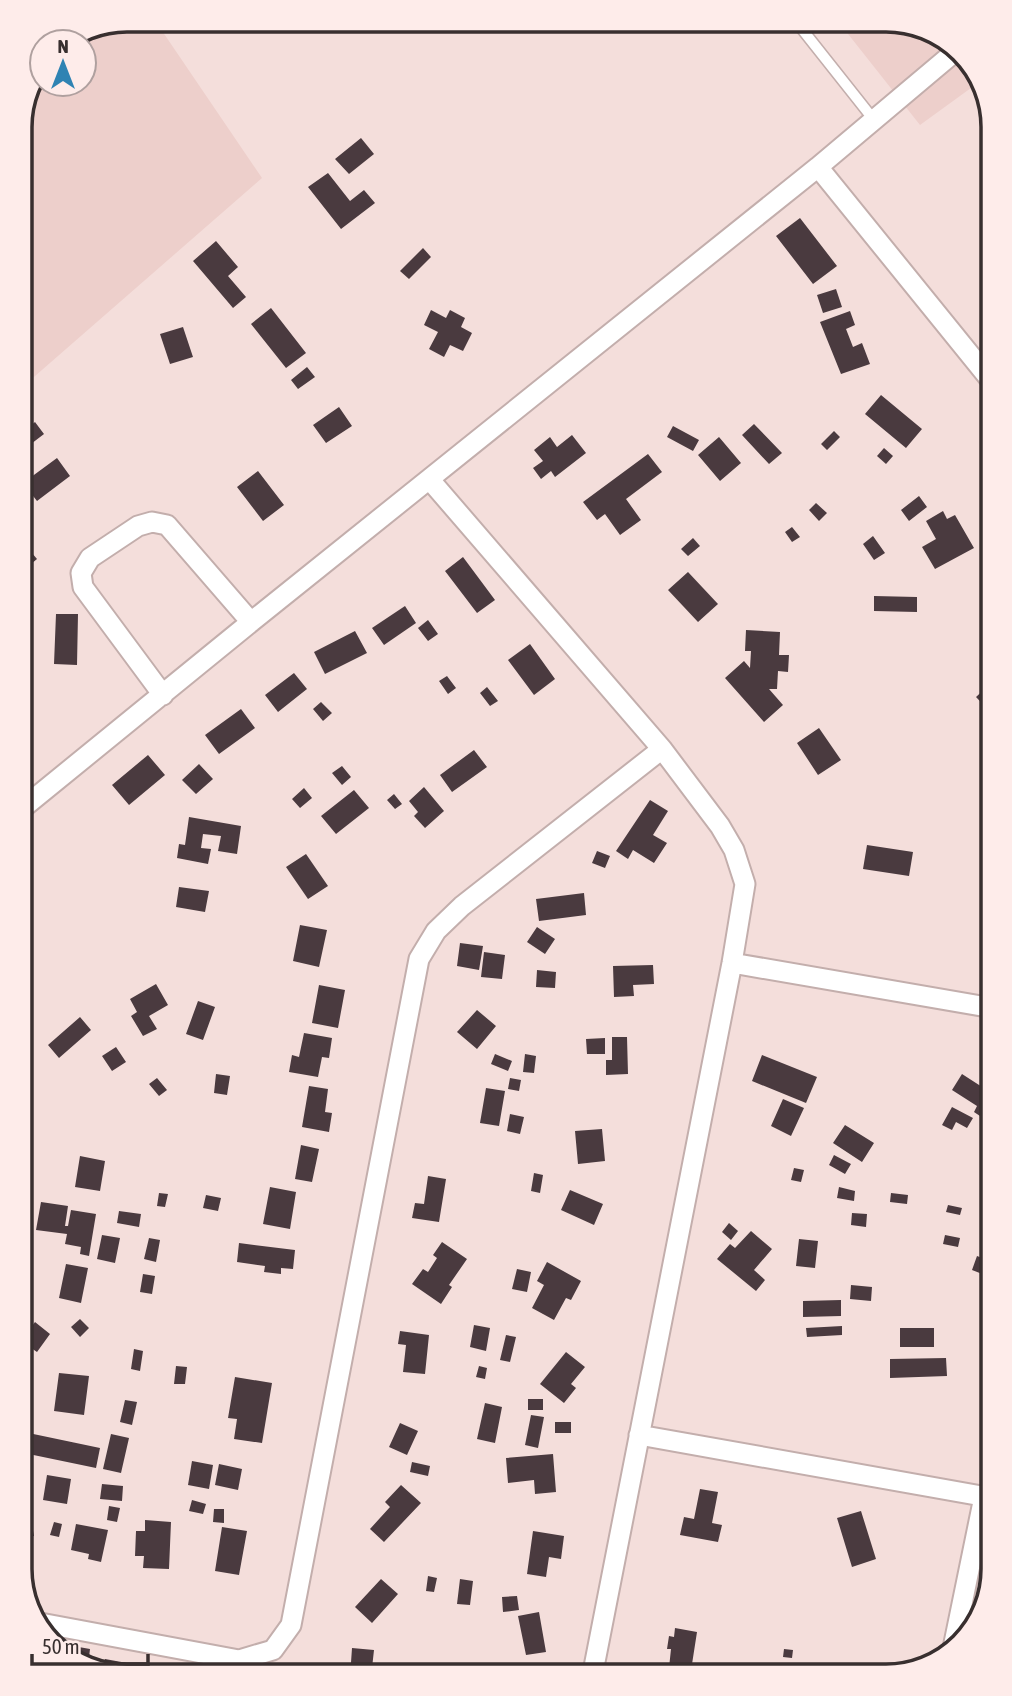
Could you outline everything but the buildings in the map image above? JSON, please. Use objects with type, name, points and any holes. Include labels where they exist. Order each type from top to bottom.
[{"type":"street","points":[[32,801],[818,167],[949,56]]},
{"type":"street","points":[[818,167],[981,368]]},
{"type":"street","points":[[430,480],[662,749],[720,826],[734,850],[744,884],[732,963],[595,1664]]},
{"type":"street","points":[[163,695],[83,587],[81,573],[90,558],[138,526],[152,522],[167,525],[251,622]]},
{"type":"street","points":[[49,1625],[239,1660],[273,1650],[291,1625],[419,960],[436,931],[462,906],[662,749]]},
{"type":"street","points":[[732,963],[981,1006]]},
{"type":"street","points":[[639,1435],[981,1497]]},
{"type":"street","points":[[957,1631],[981,1531]]},
{"type":"lane","points":[[804,32],[874,120]]},
{"type":"shaded area","points":[[162,31],[262,178],[32,379],[32,120],[36,98],[98,98],[98,36],[114,32]]},
{"type":"shaded area","points":[[846,32],[904,33],[928,41],[948,55],[965,74],[972,87],[920,125]]}]
